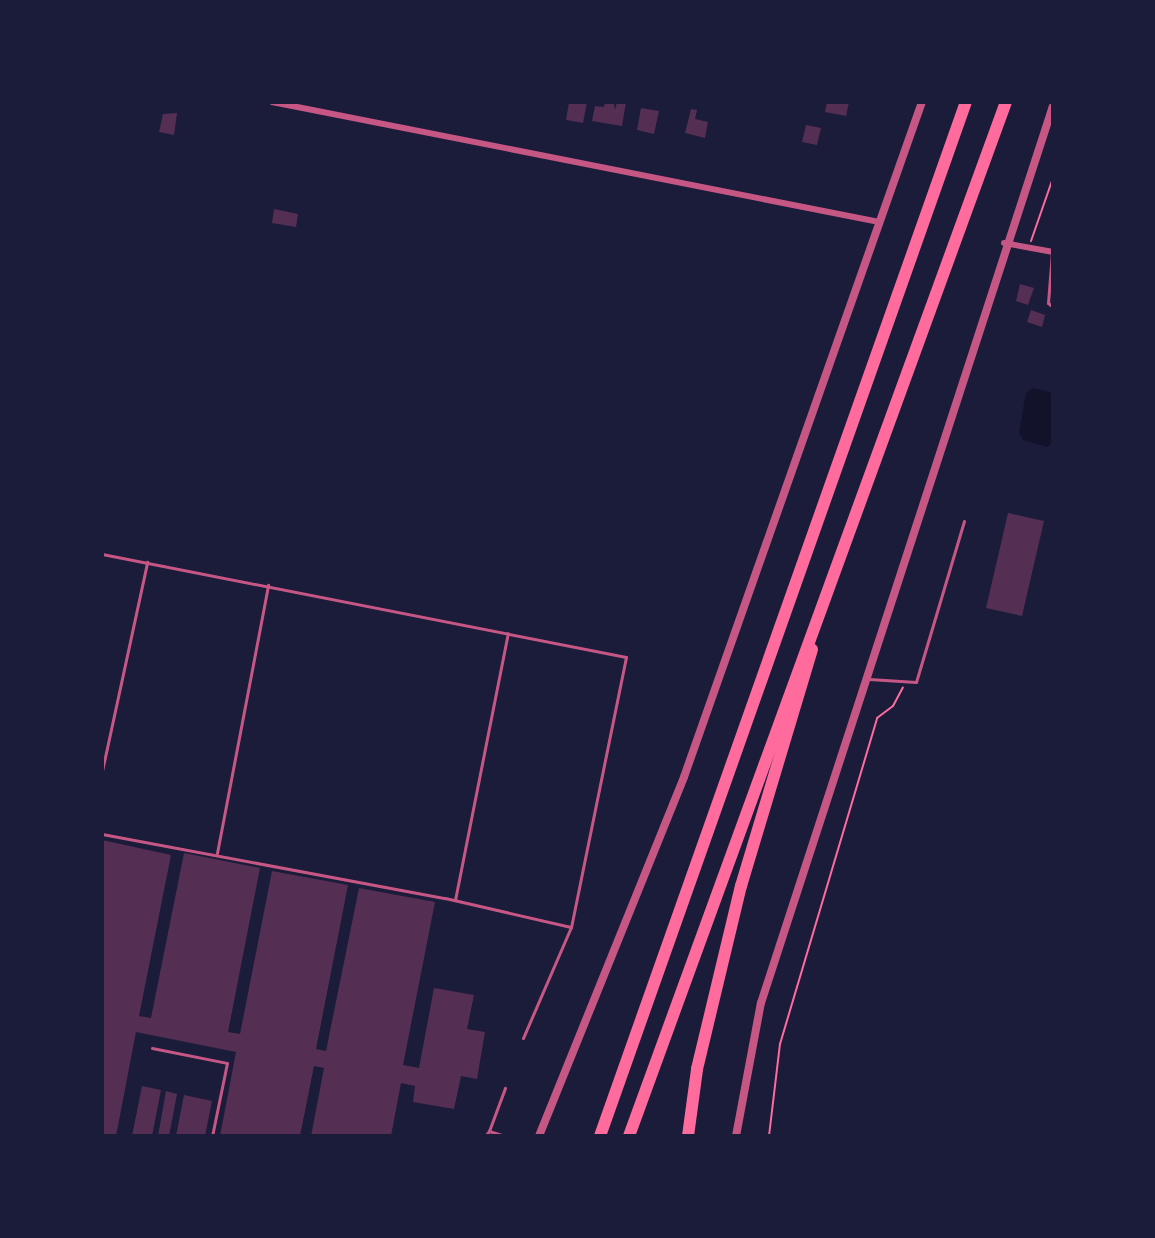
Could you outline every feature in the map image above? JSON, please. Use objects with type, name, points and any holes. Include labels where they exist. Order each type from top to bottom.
[{"type":"highway","points":[[600,1136],[966,102]]},
{"type":"highway","points":[[629,1136],[844,541],[1006,102]]},
{"type":"highway","points":[[688,1136],[697,1069],[741,885],[844,541]]},
{"type":"street","points":[[272,102],[879,222]]},
{"type":"street","points":[[539,1136],[684,777],[922,102]]},
{"type":"street","points":[[736,1136],[761,1003],[1004,243],[1053,106]]},
{"type":"street","points":[[1004,243],[1052,252]]},
{"type":"lane","points":[[1052,252],[1048,303],[1053,307]]},
{"type":"lane","points":[[864,678],[916,682],[964,521]]},
{"type":"lane","points":[[102,554],[626,657],[571,927],[523,1038]]},
{"type":"lane","points":[[102,771],[147,562]]},
{"type":"lane","points":[[217,853],[268,585]]},
{"type":"lane","points":[[455,900],[508,633]]},
{"type":"lane","points":[[102,834],[217,853],[455,900],[571,927]]},
{"type":"lane","points":[[152,1048],[227,1063],[212,1136]]},
{"type":"lane","points":[[485,1136],[505,1088]]},
{"type":"lane","points":[[489,1131],[505,1136]]},
{"type":"path","points":[[1028,247],[1053,178]]},
{"type":"path","points":[[769,1136],[780,1044],[878,718],[893,706],[906,681]]},
{"type":"shaded area","points":[[1033,388],[1053,393],[1053,441],[1048,447],[1023,440],[1019,433],[1026,393]]},
{"type":"building","points":[[569,102],[587,102],[583,123],[566,120]]},
{"type":"building","points":[[605,102],[614,103],[615,110],[617,102],[626,102],[622,126],[592,121],[595,106],[604,107]]},
{"type":"building","points":[[827,102],[849,102],[846,116],[825,112]]},
{"type":"building","points":[[641,108],[659,111],[654,134],[637,130]]},
{"type":"building","points":[[691,109],[697,110],[695,119],[708,122],[705,138],[685,133]]},
{"type":"building","points":[[177,113],[174,135],[159,132],[163,114]]},
{"type":"building","points":[[806,125],[821,128],[817,145],[802,142]]},
{"type":"building","points":[[274,209],[298,214],[296,227],[272,223]]},
{"type":"building","points":[[1020,284],[1034,288],[1028,305],[1016,301]]},
{"type":"building","points":[[1031,310],[1045,315],[1042,327],[1027,322]]},
{"type":"building","points":[[1008,513],[1044,521],[1022,616],[986,608]]},
{"type":"building","points":[[102,840],[171,855],[139,1016],[151,1018],[184,853],[260,868],[228,1032],[240,1034],[272,871],[348,885],[316,1049],[326,1051],[359,888],[435,902],[403,1065],[419,1068],[434,988],[474,995],[467,1029],[485,1032],[477,1079],[461,1076],[454,1109],[413,1102],[415,1086],[401,1083],[391,1136],[311,1136],[324,1068],[314,1066],[300,1136],[220,1136],[236,1052],[136,1032],[116,1136],[102,1136]]},
{"type":"building","points":[[142,1086],[161,1090],[152,1136],[132,1136]]},
{"type":"building","points":[[166,1091],[177,1094],[169,1136],[158,1136]]},
{"type":"building","points":[[184,1095],[212,1101],[205,1136],[176,1136]]}]
